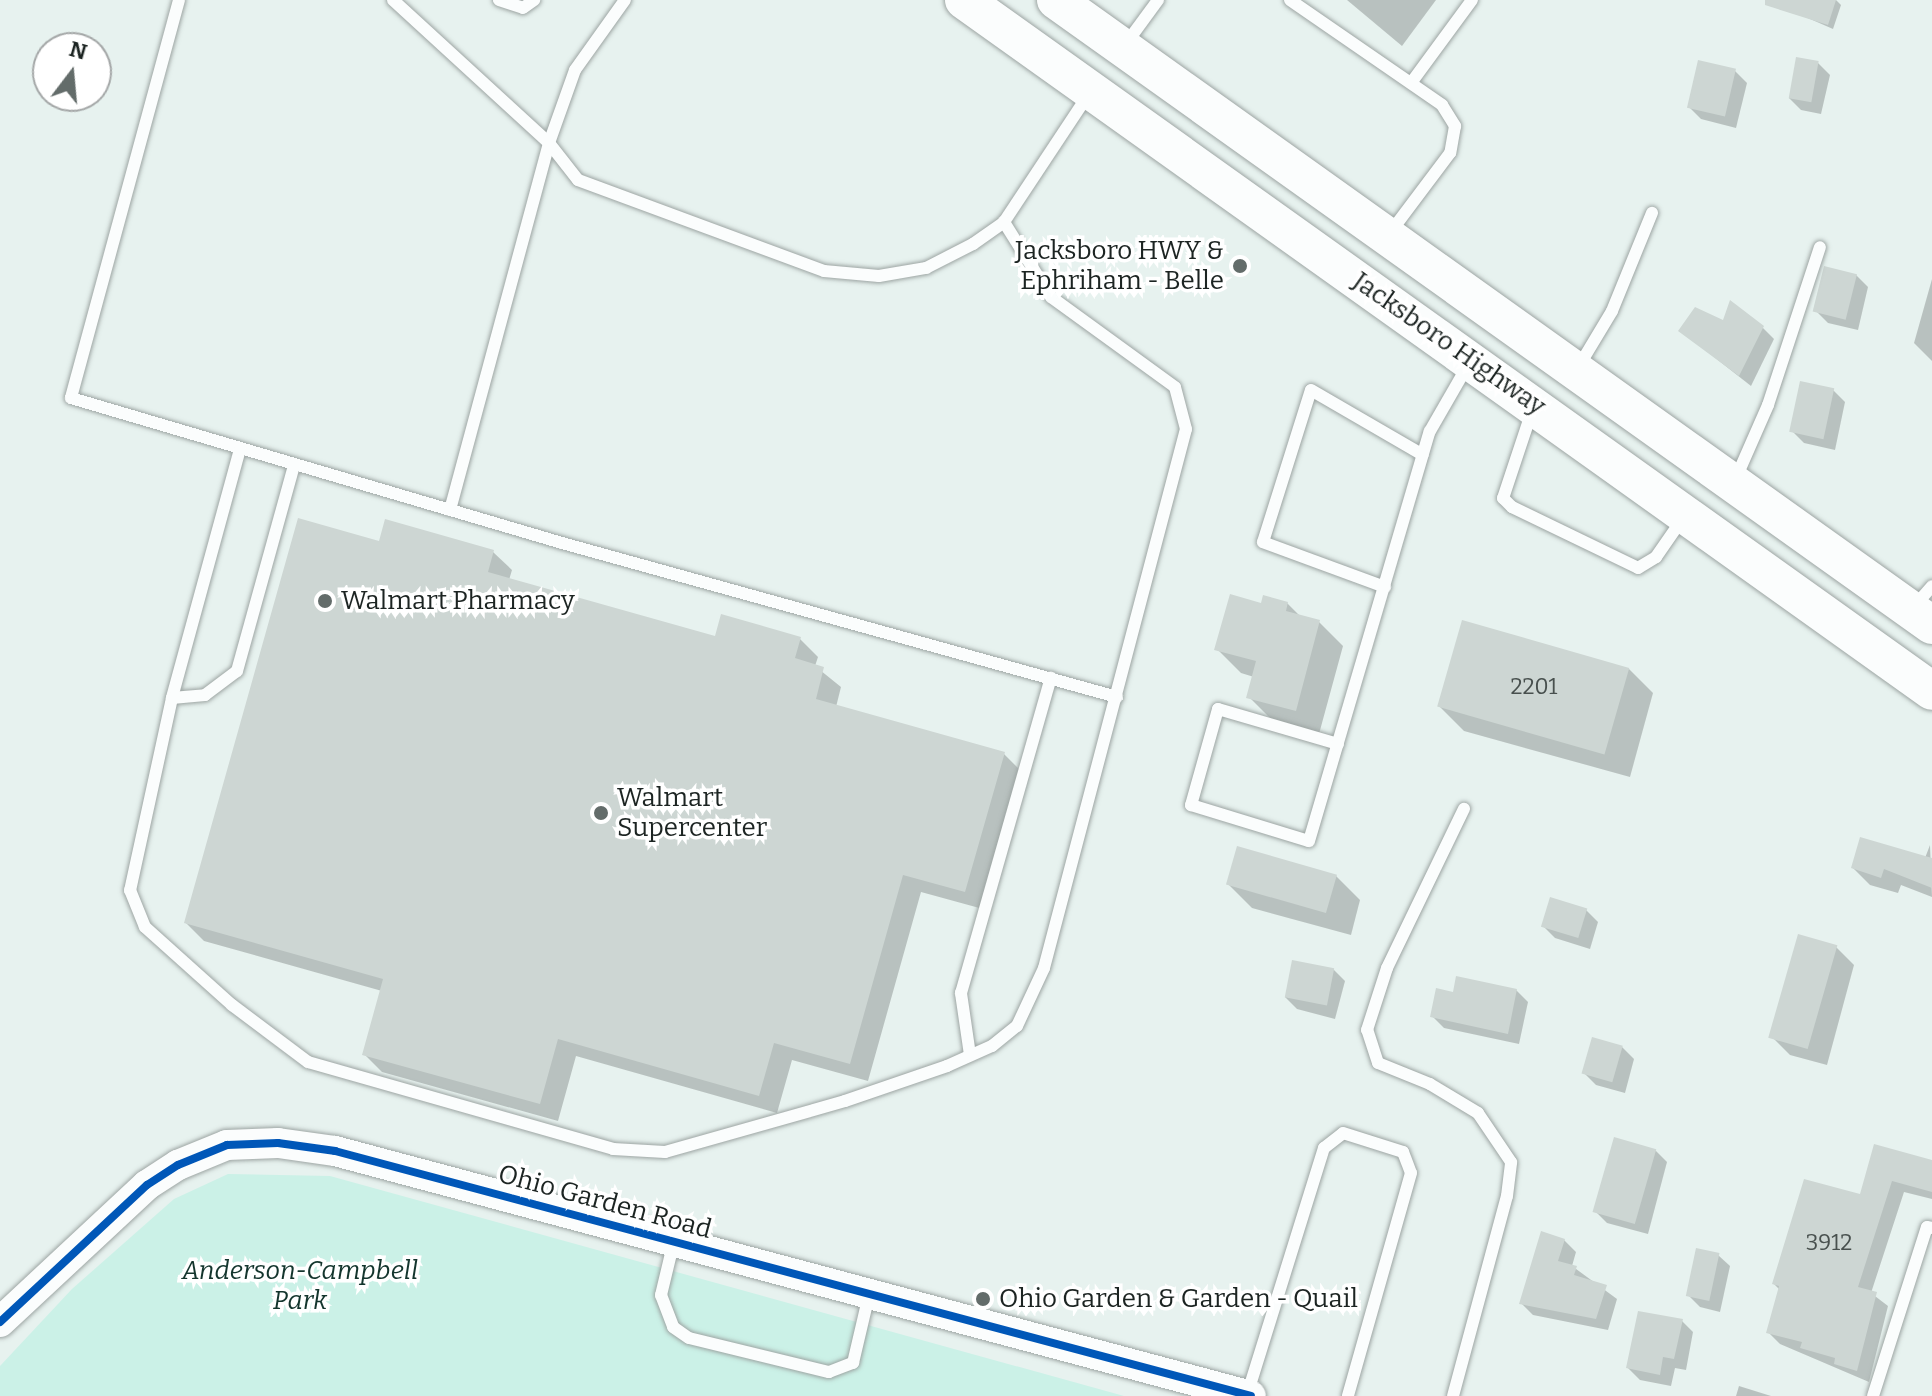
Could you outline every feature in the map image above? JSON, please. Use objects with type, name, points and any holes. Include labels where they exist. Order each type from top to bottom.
[{"type":"main road","name":"Jacksboro Highway","points":[[964,0],[1932,691]]},
{"type":"main road","name":"Jacksboro Highway","points":[[1056,0],[1385,239],[1733,485],[1925,607]]},
{"type":"main road","points":[[1089,92],[1123,48]]},
{"type":"street","name":"Ohio Garden Road","points":[[0,1322],[147,1185],[178,1165],[227,1145],[278,1143],[335,1151],[1249,1395]]},
{"type":"lane","points":[[179,0],[71,398],[450,510],[1117,697]]},
{"type":"lane","points":[[393,0],[549,143],[578,180],[824,271],[879,276],[926,268],[1004,222],[1089,92]]},
{"type":"lane","points":[[499,0],[523,8],[534,0]]},
{"type":"lane","points":[[450,510],[549,143],[575,70],[625,0]]},
{"type":"lane","points":[[1123,48],[1158,0]]},
{"type":"lane","points":[[1290,0],[1442,105],[1455,126],[1450,153],[1385,239]]},
{"type":"lane","points":[[1411,83],[1472,0]]},
{"type":"lane","points":[[1575,372],[1612,311],[1652,213]]},
{"type":"lane","points":[[240,449],[172,698],[130,890],[145,927],[308,1062],[613,1149],[665,1152],[845,1101],[970,1055],[1017,1026],[1044,968],[1186,429],[1175,387],[1051,297],[1004,222]]},
{"type":"lane","points":[[1733,485],[1768,405],[1820,247]]},
{"type":"lane","points":[[1338,744],[1218,709],[1191,805],[1309,841],[1385,587],[1430,431],[1471,359]]},
{"type":"lane","points":[[1385,587],[1263,542],[1311,390],[1423,455]]},
{"type":"lane","points":[[1535,405],[1503,498],[1512,507],[1638,568],[1656,557],[1686,514]]},
{"type":"lane","points":[[172,698],[205,695],[237,671],[294,465]]},
{"type":"lane","points":[[970,1055],[961,993],[1051,678]]},
{"type":"lane","points":[[1453,1396],[1507,1196],[1511,1162],[1478,1113],[1430,1084],[1378,1063],[1367,1030],[1387,968],[1464,809]]},
{"type":"lane","points":[[1249,1395],[1324,1148],[1343,1133],[1403,1152],[1411,1173],[1348,1396]]},
{"type":"lane","points":[[1873,1396],[1927,1227],[1932,1228]]},
{"type":"lane","points":[[674,1241],[661,1295],[673,1327],[689,1338],[829,1372],[853,1363],[870,1294]]},
{"type":"green space","name":"Anderson-Campbell Park","points":[[228,1174],[330,1176],[1124,1396],[0,1396],[0,1366],[72,1289],[174,1199]]},
{"type":"building","points":[[1765,0],[1836,0],[1828,25],[1765,5]]},
{"type":"building","points":[[1796,57],[1819,61],[1811,102],[1789,98]]},
{"type":"building","points":[[1698,60],[1736,69],[1725,117],[1687,108]]},
{"type":"building","points":[[1824,266],[1857,274],[1846,320],[1813,312]]},
{"type":"building","points":[[1730,300],[1764,326],[1739,376],[1678,331],[1695,307],[1723,320]]},
{"type":"building","points":[[1800,381],[1834,388],[1823,439],[1789,432]]},
{"type":"building","name":"Walmart Supercenter","points":[[298,518],[379,541],[385,519],[494,550],[488,572],[715,636],[721,614],[801,637],[795,658],[824,667],[816,699],[1005,752],[965,892],[903,875],[850,1064],[774,1043],[759,1096],[558,1039],[540,1104],[362,1055],[383,979],[184,923]]},
{"type":"building","points":[[1230,594],[1261,603],[1263,595],[1288,602],[1286,611],[1320,620],[1296,711],[1246,698],[1256,661],[1214,650]]},
{"type":"building","points":[[1462,620],[1629,668],[1604,754],[1437,707]]},
{"type":"building","points":[[1860,837],[1932,858],[1932,888],[1884,869],[1881,878],[1851,868]]},
{"type":"building","points":[[1237,846],[1337,875],[1326,913],[1226,884]]},
{"type":"building","points":[[1550,897],[1587,908],[1578,938],[1541,927]]},
{"type":"building","points":[[1798,934],[1837,945],[1808,1049],[1768,1038]]},
{"type":"building","points":[[1292,960],[1334,968],[1327,1006],[1285,997]]},
{"type":"building","points":[[1456,976],[1517,989],[1508,1034],[1430,1017],[1436,988],[1453,992]]},
{"type":"building","points":[[1592,1037],[1623,1046],[1612,1082],[1582,1074]]},
{"type":"building","points":[[1614,1137],[1656,1149],[1635,1224],[1593,1212]]},
{"type":"building","points":[[1874,1144],[1932,1160],[1932,1192],[1892,1181],[1858,1287],[1877,1292],[1857,1371],[1834,1364],[1835,1358],[1800,1348],[1802,1342],[1766,1333],[1779,1286],[1772,1284],[1804,1179],[1860,1194]]},
{"type":"building","points":[[1541,1231],[1565,1239],[1558,1261],[1577,1266],[1574,1275],[1607,1285],[1596,1319],[1519,1304]]},
{"type":"building","points":[[1696,1248],[1719,1253],[1709,1301],[1686,1296]]},
{"type":"building","points":[[1638,1311],[1683,1319],[1674,1359],[1663,1357],[1660,1375],[1626,1368]]},
{"type":"cycle path","points":[[0,1322],[147,1185],[178,1165],[227,1145],[278,1143],[335,1151],[1251,1396]]},
{"type":"place","name":"Jacksboro HWY & Ephriham - Belle","points":[[1240,266]]},
{"type":"place","name":"Walmart Pharmacy","points":[[325,601]]},
{"type":"place","name":"Walmart Supercenter","points":[[601,813]]},
{"type":"place","name":"Ohio Garden & Garden - Quail","points":[[983,1299]]}]
